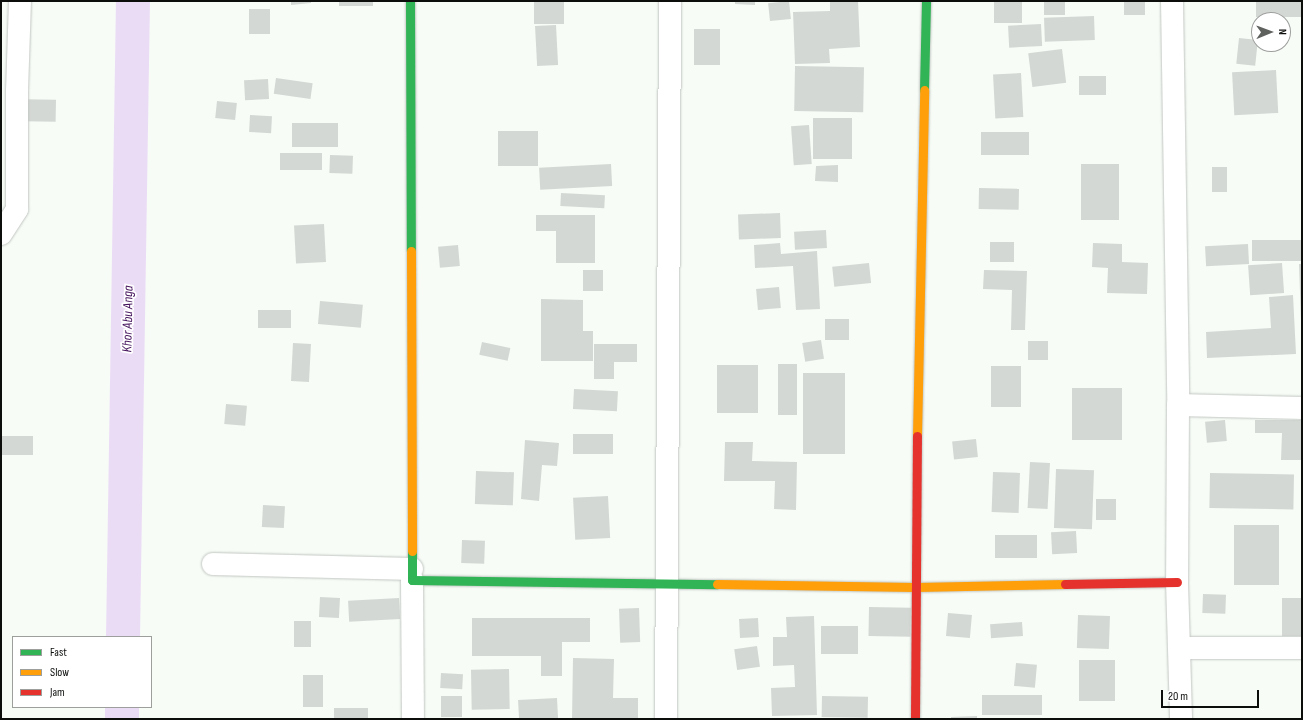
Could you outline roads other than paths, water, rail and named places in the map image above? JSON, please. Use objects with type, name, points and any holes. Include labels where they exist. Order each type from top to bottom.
[{"type":"street","points":[[1,234],[18,209],[9,91],[20,1]]},
{"type":"street","points":[[410,1],[413,719]]},
{"type":"street","points":[[666,719],[665,583],[670,1]]},
{"type":"street","points":[[915,719],[914,587],[926,1]]},
{"type":"street","points":[[1172,1],[1178,405],[1177,582],[1181,719]]},
{"type":"street","points":[[1178,405],[1302,408]]},
{"type":"street","points":[[213,564],[412,574],[665,583],[914,587],[1177,582]]},
{"type":"street","points":[[1180,648],[1302,648]]},
{"type":"waterway","name":"Khor Abu Anga","points":[[123,636],[133,1]]},
{"type":"waterway","name":"Khor Abu Anga","points":[[122,708],[122,719]]}]
